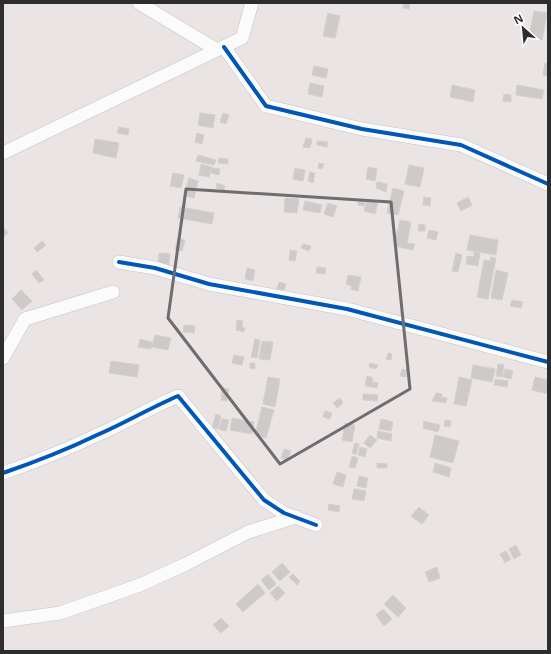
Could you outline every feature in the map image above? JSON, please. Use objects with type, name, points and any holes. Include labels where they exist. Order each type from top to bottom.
[{"type":"street","points":[[139,3],[221,48],[266,106],[362,129],[461,145],[548,184]]},
{"type":"street","points":[[3,153],[242,38],[252,3]]},
{"type":"street","points":[[119,262],[155,268],[209,284],[347,309],[548,362]]},
{"type":"street","points":[[3,358],[25,318],[113,292]]},
{"type":"street","points":[[3,473],[47,457],[99,435],[148,409],[178,396],[264,500],[284,512],[316,525]]},
{"type":"street","points":[[3,621],[60,613],[140,585],[186,564],[248,532],[296,517]]},
{"type":"highlighted area","points":[[186,189],[391,202],[410,389],[280,464],[168,318]]},
{"type":"building","points":[[404,3],[410,3],[409,9],[403,8]]},
{"type":"building","points":[[534,11],[547,13],[542,40],[529,37]]},
{"type":"building","points":[[328,13],[340,16],[335,38],[323,36]]},
{"type":"building","points":[[545,63],[548,63],[547,76],[543,75]]},
{"type":"building","points":[[314,66],[328,69],[326,78],[312,75]]},
{"type":"building","points":[[310,83],[324,86],[322,97],[308,94]]},
{"type":"building","points":[[452,85],[475,90],[473,102],[450,97]]},
{"type":"building","points":[[517,85],[544,90],[542,99],[516,95]]},
{"type":"building","points":[[504,94],[511,95],[511,102],[503,101]]},
{"type":"building","points":[[200,113],[215,115],[213,128],[198,125]]},
{"type":"building","points":[[223,113],[229,115],[226,124],[220,122]]},
{"type":"building","points":[[119,127],[129,129],[128,135],[117,133]]},
{"type":"building","points":[[197,133],[204,135],[202,144],[195,142]]},
{"type":"building","points":[[306,138],[312,139],[310,148],[303,147]]},
{"type":"building","points":[[95,139],[119,143],[116,158],[93,153]]},
{"type":"building","points":[[317,141],[328,142],[327,147],[317,145]]},
{"type":"building","points":[[198,155],[216,160],[214,165],[196,161]]},
{"type":"building","points":[[219,158],[228,159],[228,164],[218,163]]},
{"type":"building","points":[[319,163],[324,164],[322,169],[318,168]]},
{"type":"building","points":[[201,164],[212,167],[209,177],[199,175]]},
{"type":"building","points":[[409,165],[424,168],[420,187],[405,184]]},
{"type":"building","points":[[368,167],[377,169],[375,181],[366,179]]},
{"type":"building","points":[[212,168],[220,169],[219,175],[211,173]]},
{"type":"building","points":[[295,168],[305,170],[303,181],[293,179]]},
{"type":"building","points":[[310,172],[315,173],[313,183],[308,181]]},
{"type":"building","points":[[173,173],[184,175],[181,188],[170,186]]},
{"type":"building","points":[[189,178],[198,181],[194,198],[184,195]]},
{"type":"building","points":[[377,182],[387,184],[386,192],[376,188]]},
{"type":"building","points":[[217,183],[225,186],[224,191],[216,188]]},
{"type":"building","points":[[393,188],[404,191],[398,215],[387,213]]},
{"type":"building","points":[[424,197],[431,198],[430,206],[423,205]]},
{"type":"building","points":[[468,197],[472,205],[461,211],[457,203]]},
{"type":"building","points":[[285,198],[299,199],[297,213],[284,212]]},
{"type":"building","points":[[367,199],[378,202],[375,214],[364,211]]},
{"type":"building","points":[[359,200],[365,200],[364,206],[358,205]]},
{"type":"building","points":[[305,201],[322,205],[320,213],[303,210]]},
{"type":"building","points":[[328,203],[337,206],[333,217],[324,214]]},
{"type":"building","points":[[180,207],[214,213],[212,224],[178,218]]},
{"type":"building","points":[[400,220],[411,222],[407,243],[415,244],[413,250],[394,246]]},
{"type":"building","points":[[419,224],[425,225],[425,231],[418,231]]},
{"type":"building","points":[[3,227],[8,233],[3,238]]},
{"type":"building","points":[[429,230],[438,232],[436,240],[427,238]]},
{"type":"building","points":[[470,235],[498,240],[496,255],[467,250]]},
{"type":"building","points":[[178,238],[185,240],[182,251],[175,250]]},
{"type":"building","points":[[42,241],[46,245],[37,252],[34,248]]},
{"type":"building","points":[[303,244],[311,246],[309,251],[301,248]]},
{"type":"building","points":[[290,250],[297,251],[295,261],[289,260]]},
{"type":"building","points":[[474,252],[480,253],[478,266],[466,264],[467,256],[474,257]]},
{"type":"building","points":[[159,253],[170,254],[169,265],[158,264]]},
{"type":"building","points":[[456,253],[462,255],[458,272],[452,271]]},
{"type":"building","points":[[491,257],[496,258],[488,299],[477,297],[484,260],[490,261]]},
{"type":"building","points":[[317,267],[326,268],[325,274],[316,273]]},
{"type":"building","points":[[247,268],[255,270],[253,281],[245,279]]},
{"type":"building","points":[[36,270],[44,280],[39,283],[32,274]]},
{"type":"building","points":[[496,270],[508,273],[502,300],[491,298]]},
{"type":"building","points":[[348,275],[361,277],[358,291],[351,289],[352,286],[346,284]]},
{"type":"building","points":[[279,282],[286,284],[283,293],[276,291]]},
{"type":"building","points":[[21,290],[32,301],[22,310],[12,299]]},
{"type":"building","points":[[512,300],[523,302],[521,308],[510,306]]},
{"type":"building","points":[[237,320],[243,321],[242,327],[245,328],[244,332],[236,330]]},
{"type":"building","points":[[184,325],[195,326],[194,333],[183,332]]},
{"type":"building","points":[[155,335],[171,338],[168,350],[152,347]]},
{"type":"building","points":[[140,339],[152,342],[151,349],[138,347]]},
{"type":"building","points":[[255,339],[260,340],[257,358],[251,357]]},
{"type":"building","points":[[262,341],[273,342],[270,360],[259,359]]},
{"type":"building","points":[[388,353],[392,354],[391,360],[386,359]]},
{"type":"building","points":[[234,355],[244,357],[242,365],[232,363]]},
{"type":"building","points":[[111,361],[139,365],[137,377],[109,373]]},
{"type":"building","points":[[250,363],[255,363],[255,369],[250,368]]},
{"type":"building","points":[[370,363],[378,365],[376,369],[369,367]]},
{"type":"building","points":[[498,364],[504,365],[502,377],[496,376]]},
{"type":"building","points":[[473,365],[495,369],[492,382],[471,378]]},
{"type":"building","points":[[402,369],[407,370],[406,377],[400,376]]},
{"type":"building","points":[[505,369],[513,371],[511,379],[503,377]]},
{"type":"building","points":[[367,376],[373,378],[372,382],[378,383],[377,388],[365,386]]},
{"type":"building","points":[[268,377],[280,379],[275,407],[263,404]]},
{"type":"building","points":[[459,377],[472,380],[466,406],[454,404]]},
{"type":"building","points":[[535,377],[548,380],[548,394],[532,390]]},
{"type":"building","points":[[495,379],[508,381],[507,387],[494,385]]},
{"type":"building","points":[[222,388],[229,389],[227,401],[221,400]]},
{"type":"building","points":[[436,393],[442,394],[441,397],[447,398],[446,403],[432,401]]},
{"type":"building","points":[[363,394],[378,395],[377,401],[363,400]]},
{"type":"building","points":[[340,398],[343,403],[337,408],[333,403]]},
{"type":"building","points":[[262,407],[274,410],[266,438],[255,435]]},
{"type":"building","points":[[325,411],[332,413],[330,419],[323,417]]},
{"type":"building","points":[[216,414],[221,416],[218,429],[212,428]]},
{"type":"building","points":[[232,418],[254,422],[252,434],[230,430]]},
{"type":"building","points":[[222,419],[229,420],[226,431],[219,429]]},
{"type":"building","points":[[381,419],[393,422],[391,431],[379,429]]},
{"type":"building","points":[[445,420],[451,421],[450,427],[444,426]]},
{"type":"building","points":[[424,421],[440,425],[438,432],[423,428]]},
{"type":"building","points":[[345,423],[355,425],[352,442],[342,440]]},
{"type":"building","points":[[378,431],[392,434],[391,441],[377,438]]},
{"type":"building","points":[[370,435],[377,440],[370,448],[364,443]]},
{"type":"building","points":[[435,435],[459,441],[453,463],[430,457]]},
{"type":"building","points":[[355,443],[359,444],[356,455],[352,453]]},
{"type":"building","points":[[360,447],[367,449],[365,457],[358,455]]},
{"type":"building","points":[[284,449],[291,451],[287,460],[281,458]]},
{"type":"building","points":[[352,456],[358,458],[355,468],[349,467]]},
{"type":"building","points":[[377,463],[387,464],[387,468],[377,468]]},
{"type":"building","points":[[435,463],[451,468],[449,477],[433,472]]},
{"type":"building","points":[[337,472],[346,475],[343,487],[333,484]]},
{"type":"building","points":[[359,476],[368,478],[366,488],[357,486]]},
{"type":"building","points":[[354,489],[366,491],[364,501],[352,499]]},
{"type":"building","points":[[329,504],[340,506],[339,512],[328,510]]},
{"type":"building","points":[[419,507],[429,515],[422,524],[411,516]]},
{"type":"building","points":[[516,545],[521,555],[514,559],[509,549]]},
{"type":"building","points":[[506,551],[511,559],[505,563],[500,554]]},
{"type":"building","points":[[282,563],[290,572],[280,581],[272,572]]},
{"type":"building","points":[[437,567],[440,578],[429,582],[425,572]]},
{"type":"building","points":[[268,574],[276,584],[269,590],[261,580]]},
{"type":"building","points":[[293,574],[300,581],[297,585],[289,577]]},
{"type":"building","points":[[258,584],[265,593],[243,612],[236,604]]},
{"type":"building","points":[[278,586],[285,593],[277,601],[270,593]]},
{"type":"building","points":[[393,595],[406,608],[398,617],[384,604]]},
{"type":"building","points":[[383,609],[392,619],[384,626],[376,615]]},
{"type":"building","points":[[221,618],[229,626],[221,633],[213,625]]},
{"type":"cycle path","points":[[224,47],[266,106],[362,129],[461,145],[548,184]]},
{"type":"cycle path","points":[[119,262],[155,268],[209,284],[347,309],[548,362]]},
{"type":"cycle path","points":[[3,473],[74,446],[178,396],[264,500],[284,513],[316,525]]}]
